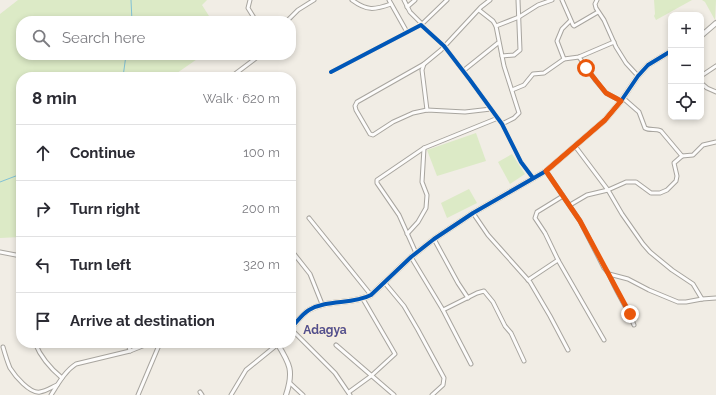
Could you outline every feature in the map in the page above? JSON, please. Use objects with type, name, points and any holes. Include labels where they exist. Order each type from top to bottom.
[{"type":"street","points":[[250,0],[248,8],[253,16]]},
{"type":"street","points":[[292,16],[298,10],[314,0]]},
{"type":"street","points":[[352,0],[370,9],[376,9],[391,4]]},
{"type":"street","points":[[389,0],[407,32]]},
{"type":"street","points":[[404,0],[415,18],[444,46],[498,118],[521,162],[533,178]]},
{"type":"street","points":[[407,7],[415,0]]},
{"type":"street","points":[[332,72],[421,24],[447,0]]},
{"type":"street","points":[[490,0],[424,64],[357,102],[355,106],[367,130],[373,135],[393,122],[413,113],[427,110],[466,112],[491,109]]},
{"type":"street","points":[[502,56],[514,55],[520,50],[518,0]]},
{"type":"street","points":[[496,26],[519,17],[538,5],[552,0]]},
{"type":"street","points":[[562,0],[570,21],[574,26],[598,12]]},
{"type":"street","points":[[596,0],[595,4],[598,12],[604,20],[614,42],[622,56],[638,76]]},
{"type":"street","points":[[479,10],[493,21],[496,26],[498,43],[519,113],[514,118],[502,124]]},
{"type":"street","points":[[564,59],[557,41],[562,29],[570,21]]},
{"type":"street","points":[[704,33],[716,23]]},
{"type":"street","points":[[512,90],[524,85],[533,74],[544,72],[564,59],[579,57],[614,42]]},
{"type":"street","points":[[463,71],[498,43]]},
{"type":"street","points":[[296,323],[308,311],[322,304],[363,299],[371,295],[411,257],[434,239],[473,213],[546,171],[605,120],[648,65],[668,53]]},
{"type":"street","points":[[579,57],[606,93],[622,99],[639,112],[645,128],[661,130],[682,156]]},
{"type":"street","points":[[238,72],[254,60]]},
{"type":"street","points":[[424,64],[422,70],[427,110]]},
{"type":"street","points":[[704,74],[716,66]]},
{"type":"street","points":[[702,84],[716,92]]},
{"type":"street","points":[[416,253],[399,215],[377,183],[377,180],[424,148],[498,118]]},
{"type":"street","points":[[570,204],[587,194],[608,190],[622,183],[636,182],[654,194],[660,193],[673,185],[677,176],[674,163],[682,156],[693,155],[703,145],[716,142]]},
{"type":"street","points":[[575,146],[608,190],[622,214],[643,244],[650,252],[672,270],[693,284],[702,298]]},
{"type":"street","points":[[407,234],[418,222],[426,208],[427,195],[422,182],[424,148]]},
{"type":"street","points":[[546,171],[570,204],[580,221],[630,314],[634,325]]},
{"type":"street","points":[[563,196],[537,212],[535,215],[537,222],[545,232],[558,260],[604,340]]},
{"type":"street","points":[[473,213],[488,235],[528,280],[550,316],[568,350]]},
{"type":"street","points":[[309,218],[371,295]]},
{"type":"street","points":[[434,239],[458,284],[468,298]]},
{"type":"street","points":[[0,252],[16,255]]},
{"type":"street","points":[[296,256],[310,274],[322,304]]},
{"type":"street","points":[[411,257],[443,310],[471,364]]},
{"type":"street","points":[[528,280],[558,260]]},
{"type":"street","points":[[609,274],[628,279],[649,290],[678,302],[686,302],[702,298],[716,298]]},
{"type":"street","points":[[384,282],[404,306],[444,378],[443,385],[432,395]]},
{"type":"street","points":[[443,310],[481,291],[487,294],[505,326],[516,341],[524,361]]},
{"type":"street","points":[[296,333],[336,373],[349,394],[395,354],[363,299]]},
{"type":"street","points":[[336,345],[394,395]]},
{"type":"street","points":[[3,347],[11,368],[23,384],[34,392],[40,392],[58,385]]},
{"type":"street","points":[[38,348],[39,353],[48,366],[62,378]]},
{"type":"street","points":[[51,395],[62,378],[71,367],[76,364],[138,348]]},
{"type":"street","points":[[138,395],[158,348]]},
{"type":"street","points":[[231,395],[246,370],[273,348]]},
{"type":"street","points":[[280,348],[291,367],[290,382],[286,395]]},
{"type":"street","points":[[290,382],[303,395]]},
{"type":"green space","points":[[18,0],[207,0],[202,5],[209,16],[16,16],[16,60],[196,60],[178,72],[16,72],[16,237],[0,238],[0,14]]},
{"type":"green space","points":[[654,0],[692,0],[656,20],[654,16]]},
{"type":"green space","points":[[702,0],[716,0],[715,20],[705,2]]},
{"type":"green space","points":[[476,133],[486,161],[437,176],[427,150]]},
{"type":"green space","points":[[512,154],[525,174],[510,184],[498,162]]},
{"type":"green space","points":[[469,189],[477,203],[447,218],[441,203]]},
{"type":"waterway","points":[[131,0],[132,16]]},
{"type":"waterway","points":[[124,72],[125,60]]},
{"type":"waterway","points":[[0,182],[16,176]]},
{"type":"cycle path","points":[[331,72],[421,25],[444,46],[470,80],[502,124],[521,162],[533,178]]},
{"type":"cycle path","points":[[296,323],[309,310],[324,304],[356,300],[371,295],[411,257],[434,239],[473,213],[546,171],[605,120],[648,65],[668,53]]},
{"type":"district","name":"Adagya","points":[[325,330]]},
{"type":"route","points":[[586,68],[608,95],[621,101],[605,120],[546,171],[556,187],[570,204],[580,221],[604,268],[609,274],[621,300],[630,314]]}]
